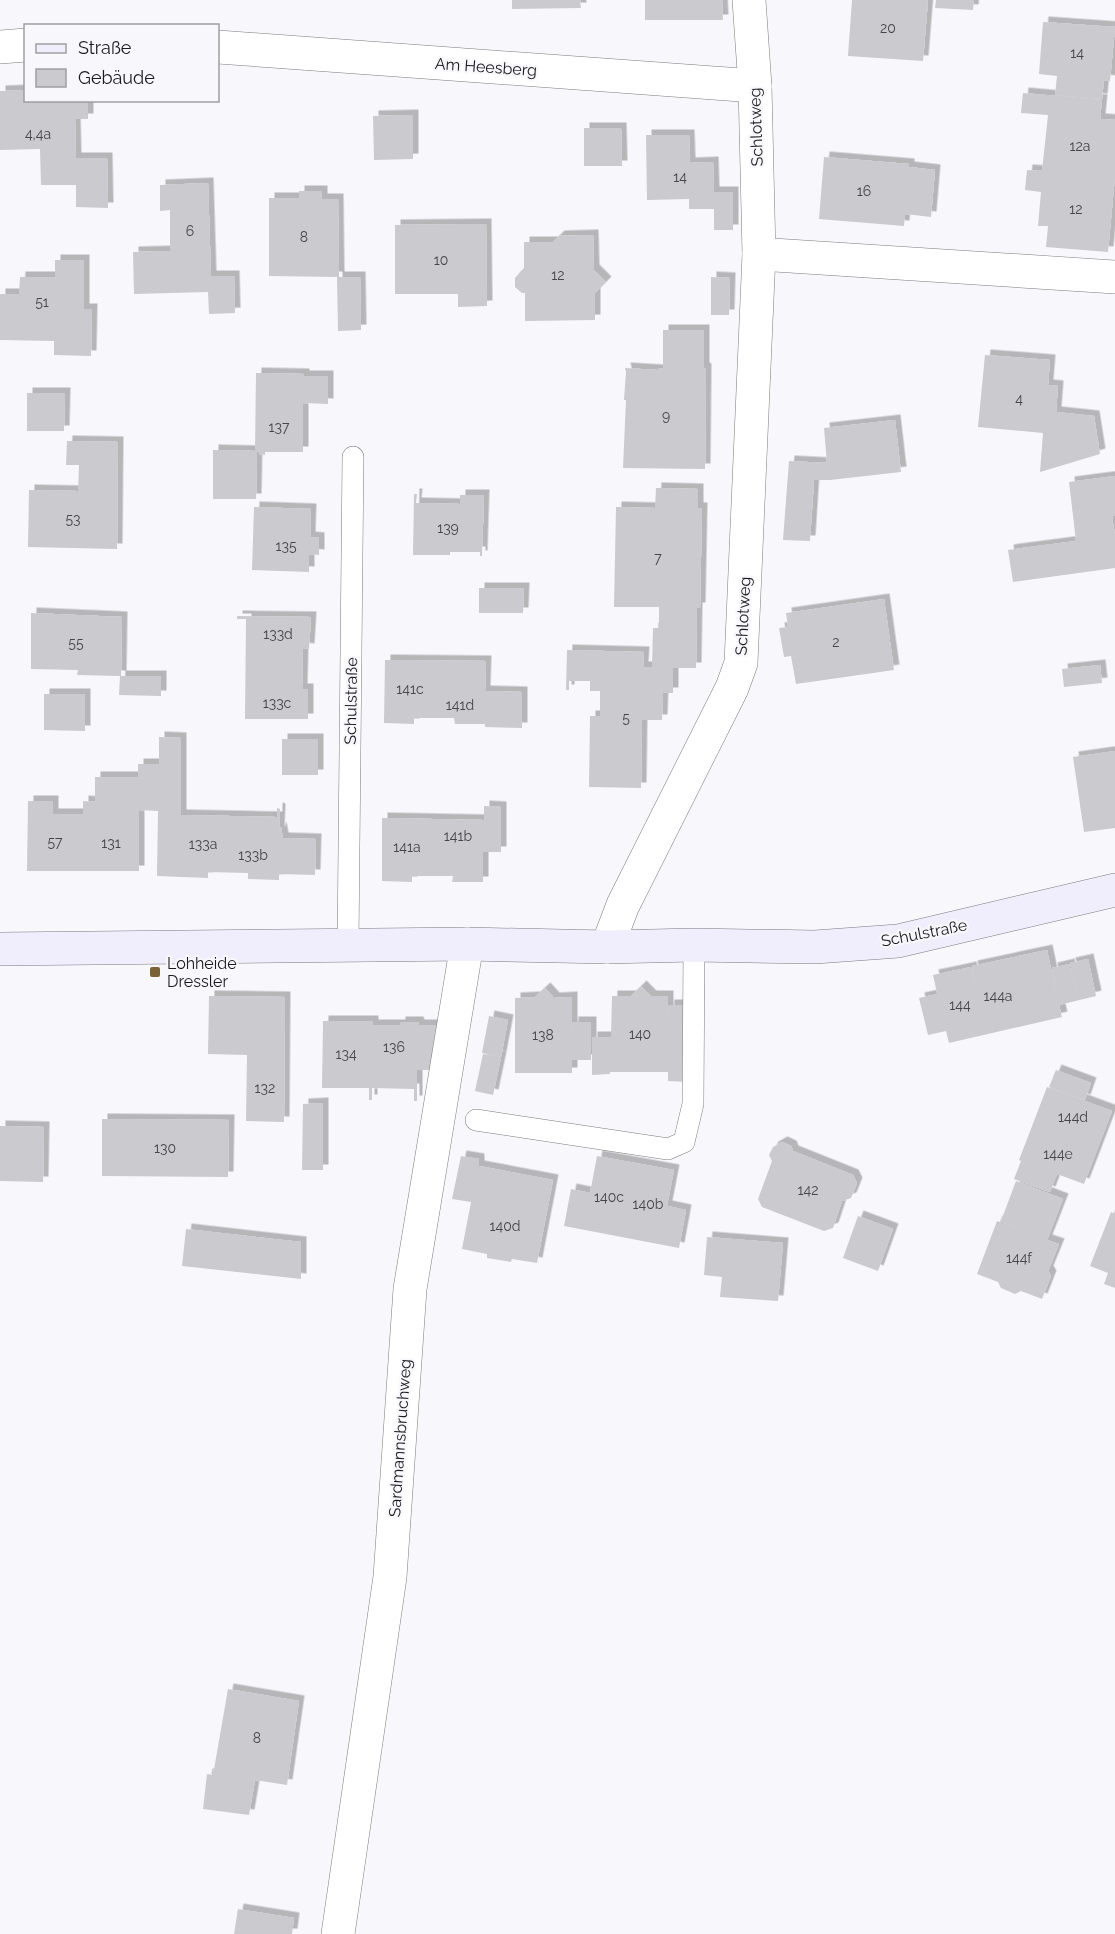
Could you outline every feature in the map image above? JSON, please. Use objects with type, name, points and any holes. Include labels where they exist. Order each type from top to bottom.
[{"type":"street","name":"Schlotweg","points":[[607,947],[623,905],[732,688],[741,663],[759,254],[755,86],[749,0]]},
{"type":"street","points":[[0,47],[24,45]]},
{"type":"street","name":"Am Heesberg","points":[[219,47],[755,86]]},
{"type":"street","points":[[759,254],[1115,277]]},
{"type":"street","name":"Schulstraße","points":[[0,949],[467,944],[814,947],[898,941],[1115,890]]},
{"type":"street","name":"Sardmannsbruchweg","points":[[338,1934],[390,1577],[411,1288],[467,944]]},
{"type":"lane","name":"Schulstraße","points":[[348,945],[353,457]]},
{"type":"lane","points":[[476,1120],[668,1149],[684,1142],[693,1104],[694,945]]},
{"type":"building","points":[[512,0],[580,0],[581,8],[512,9]]},
{"type":"building","points":[[645,0],[722,0],[723,20],[645,20]]},
{"type":"building","points":[[852,0],[928,0],[923,61],[848,56]]},
{"type":"building","points":[[936,0],[974,0],[973,10],[935,8]]},
{"type":"building","points":[[1043,22],[1115,27],[1110,81],[1104,80],[1102,99],[1055,95],[1057,76],[1039,74]]},
{"type":"building","points":[[24,90],[24,102],[88,102],[88,119],[75,119],[76,158],[107,158],[108,208],[76,207],[76,185],[41,185],[40,149],[0,150],[0,91]]},
{"type":"building","points":[[1023,93],[1102,100],[1100,119],[1115,120],[1115,176],[1108,252],[1046,247],[1048,226],[1038,226],[1041,192],[1025,190],[1027,170],[1042,171],[1048,115],[1021,113]]},
{"type":"building","points":[[413,115],[413,159],[374,160],[373,116]]},
{"type":"building","points":[[584,128],[621,128],[622,166],[584,166]]},
{"type":"building","points":[[646,135],[689,135],[690,163],[713,162],[714,192],[733,192],[733,230],[714,230],[714,209],[689,209],[689,199],[647,200]]},
{"type":"building","points":[[824,157],[909,164],[909,167],[935,170],[931,217],[905,214],[904,226],[819,219]]},
{"type":"building","points":[[208,183],[211,276],[234,276],[235,313],[209,314],[208,292],[134,294],[133,252],[170,251],[170,210],[160,211],[160,185]]},
{"type":"building","points":[[299,191],[322,191],[322,199],[338,199],[339,277],[360,277],[361,330],[338,331],[337,277],[269,276],[269,198],[299,198]]},
{"type":"building","points":[[486,224],[487,306],[458,307],[458,294],[395,294],[395,225]]},
{"type":"building","points":[[593,235],[594,270],[606,282],[595,293],[595,320],[525,321],[525,293],[515,287],[515,278],[521,271],[524,271],[524,242],[553,242],[559,236]]},
{"type":"building","points":[[55,260],[84,260],[84,309],[92,309],[91,356],[54,355],[54,341],[0,340],[0,294],[19,294],[20,277],[55,277]]},
{"type":"building","points":[[711,277],[730,278],[729,315],[711,315]]},
{"type":"building","points":[[663,330],[704,330],[705,469],[623,468],[625,368],[658,370],[658,368],[663,368]]},
{"type":"building","points":[[985,355],[1050,360],[1048,385],[1058,386],[1056,412],[1094,416],[1100,454],[1040,472],[1043,433],[978,427]]},
{"type":"building","points":[[256,373],[328,376],[328,404],[303,403],[303,452],[265,452],[265,455],[257,451],[256,499],[213,499],[213,450],[255,451]]},
{"type":"building","points":[[27,393],[65,393],[64,431],[27,431]]},
{"type":"building","points":[[895,420],[901,472],[814,480],[810,541],[783,540],[789,461],[827,463],[824,428]]},
{"type":"building","points":[[67,441],[118,442],[117,549],[28,547],[29,490],[78,491],[79,465],[66,465]]},
{"type":"building","points":[[1115,476],[1115,516],[1112,516],[1115,536],[1115,568],[1013,582],[1008,550],[1076,541],[1069,482]]},
{"type":"building","points":[[656,488],[698,489],[698,508],[702,508],[696,668],[673,668],[673,693],[663,693],[662,720],[642,720],[641,788],[589,787],[590,716],[600,716],[600,691],[590,691],[590,681],[569,681],[569,690],[566,690],[567,650],[644,652],[643,667],[652,667],[653,628],[659,628],[659,607],[614,607],[616,507],[655,508]]},
{"type":"building","points":[[414,494],[417,494],[416,503],[460,504],[460,495],[484,495],[482,556],[480,552],[413,555]]},
{"type":"building","points":[[254,507],[311,509],[310,537],[319,538],[319,555],[309,554],[309,572],[252,570]]},
{"type":"building","points":[[479,588],[524,588],[523,613],[479,613]]},
{"type":"building","points":[[884,599],[894,670],[796,684],[791,656],[784,657],[779,628],[788,627],[786,613]]},
{"type":"building","points":[[31,613],[122,617],[121,676],[161,676],[161,696],[119,695],[120,676],[77,675],[78,670],[31,669]]},
{"type":"building","points":[[237,616],[311,617],[309,649],[303,648],[302,689],[308,689],[308,719],[245,719],[246,619],[237,619]]},
{"type":"building","points":[[385,660],[486,661],[485,691],[522,692],[522,728],[455,724],[454,718],[414,718],[414,724],[384,723]]},
{"type":"building","points":[[1100,665],[1102,683],[1064,687],[1062,669]]},
{"type":"building","points":[[44,694],[85,694],[85,731],[44,730]]},
{"type":"building","points":[[159,737],[181,738],[181,815],[277,817],[277,808],[280,809],[279,833],[281,827],[283,838],[316,839],[315,875],[279,874],[279,880],[248,879],[248,873],[208,872],[208,878],[157,876],[158,811],[139,810],[139,871],[27,871],[28,801],[53,801],[53,814],[83,814],[83,801],[95,802],[95,777],[138,777],[138,764],[159,764]]},
{"type":"building","points":[[282,739],[318,739],[318,775],[282,775]]},
{"type":"building","points":[[1115,751],[1115,828],[1084,832],[1073,757]]},
{"type":"building","points":[[484,806],[501,807],[501,852],[483,852],[483,882],[452,882],[453,876],[412,876],[412,882],[382,881],[382,818],[484,820]]},
{"type":"building","points":[[1047,950],[1056,993],[1052,968],[1069,964],[1078,996],[1070,963],[1088,959],[1096,996],[1059,1005],[1062,1017],[949,1043],[946,1031],[928,1035],[919,998],[937,994],[939,1002],[933,975],[971,967],[978,997],[972,966]]},
{"type":"building","points":[[641,986],[651,996],[668,996],[668,1023],[669,1005],[687,1005],[687,1082],[668,1081],[668,1072],[610,1072],[610,1074],[592,1075],[592,1037],[611,1037],[612,996],[631,996]]},
{"type":"building","points":[[545,988],[554,998],[572,997],[572,1037],[573,1022],[591,1022],[591,1060],[572,1060],[572,1073],[515,1073],[515,998],[535,997]]},
{"type":"building","points":[[209,996],[285,997],[284,1122],[246,1121],[247,1055],[208,1054]]},
{"type":"building","points":[[489,1016],[508,1020],[501,1057],[482,1053]]},
{"type":"building","points":[[323,1021],[373,1021],[373,1025],[418,1022],[419,1025],[441,1025],[432,1070],[417,1070],[417,1101],[414,1101],[414,1089],[372,1088],[372,1100],[369,1100],[369,1088],[322,1088]]},
{"type":"building","points":[[483,1054],[501,1057],[493,1095],[475,1091]]},
{"type":"building","points":[[1056,1070],[1091,1083],[1085,1100],[1049,1087]]},
{"type":"building","points":[[1047,1087],[1112,1111],[1084,1184],[1057,1174],[1050,1192],[1014,1179]]},
{"type":"building","points":[[323,1103],[323,1170],[302,1170],[303,1104]]},
{"type":"building","points":[[102,1119],[229,1120],[228,1177],[102,1176]]},
{"type":"building","points":[[0,1126],[44,1127],[43,1182],[0,1181]]},
{"type":"building","points":[[782,1142],[791,1146],[793,1151],[853,1175],[857,1183],[851,1198],[842,1201],[833,1228],[824,1231],[762,1207],[758,1199],[772,1161],[769,1155],[773,1147]]},
{"type":"building","points":[[461,1156],[479,1159],[479,1166],[553,1180],[537,1263],[487,1258],[487,1254],[462,1249],[471,1202],[452,1199]]},
{"type":"building","points":[[597,1156],[674,1170],[667,1206],[686,1210],[679,1248],[564,1226],[571,1189],[590,1193]]},
{"type":"building","points":[[1016,1181],[1063,1199],[1047,1240],[1059,1244],[1048,1271],[1051,1276],[1042,1299],[1021,1291],[1015,1294],[1001,1288],[998,1282],[977,1274],[997,1221],[1016,1228],[1001,1221]]},
{"type":"building","points":[[1111,1212],[1115,1214],[1115,1288],[1104,1284],[1108,1273],[1090,1266]]},
{"type":"building","points":[[858,1216],[893,1229],[878,1271],[843,1258]]},
{"type":"building","points":[[186,1229],[301,1242],[301,1279],[182,1266]]},
{"type":"building","points":[[707,1237],[783,1243],[778,1301],[720,1297],[722,1277],[704,1275]]},
{"type":"building","points":[[228,1689],[299,1701],[287,1785],[255,1780],[249,1815],[203,1809],[207,1774],[213,1775]]},
{"type":"building","points":[[238,1909],[294,1918],[292,1934],[234,1934]]},
{"type":"place","name":"Lohheide Dressler","points":[[155,972]]}]
